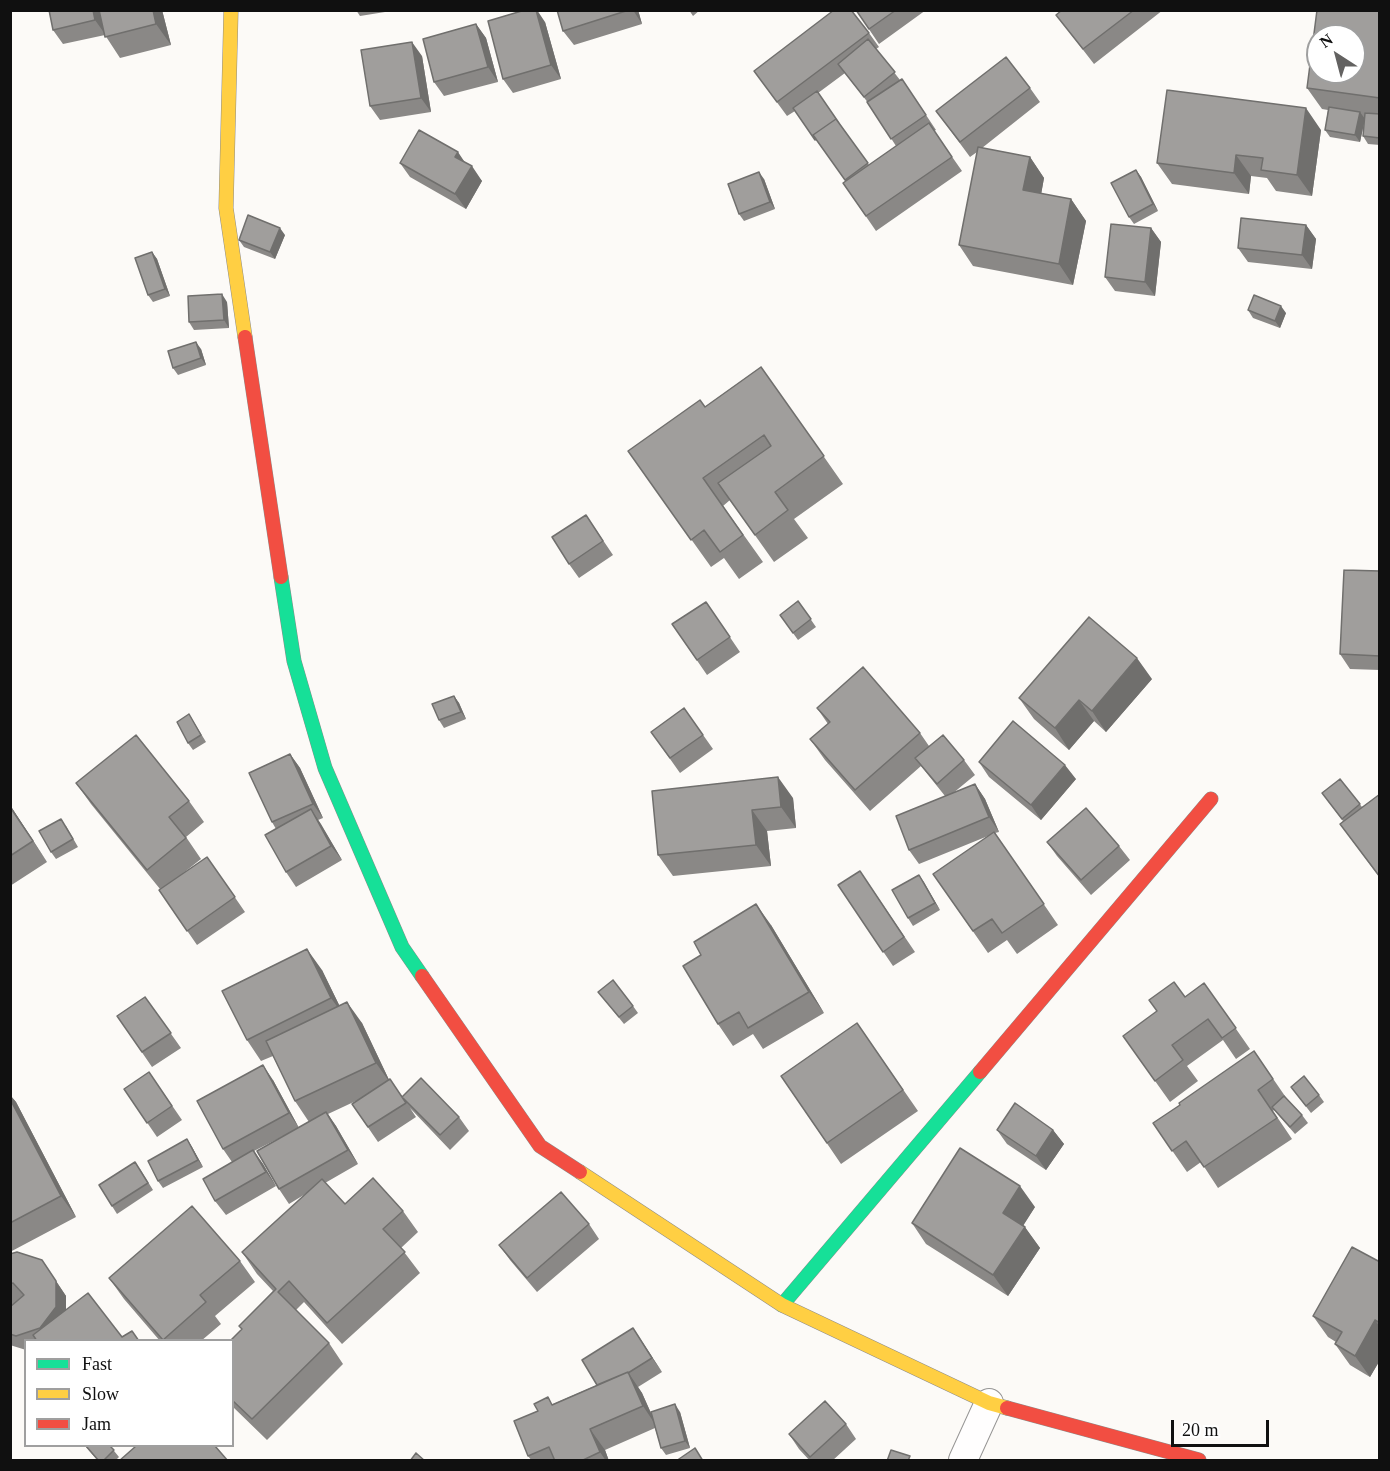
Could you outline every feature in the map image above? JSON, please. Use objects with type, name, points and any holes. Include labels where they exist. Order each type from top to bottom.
[{"type":"street","points":[[231,10],[226,208],[294,662],[325,768],[402,947],[540,1146],[782,1305],[989,1403],[1199,1461]]},
{"type":"street","points":[[782,1305],[1211,799]]},
{"type":"street","points":[[963,1461],[989,1403]]},
{"type":"building","points":[[49,10],[93,10],[95,20],[53,30]]},
{"type":"building","points":[[99,10],[153,10],[156,24],[105,37]]},
{"type":"building","points":[[525,10],[536,10],[551,65],[503,79],[488,21]]},
{"type":"building","points":[[557,10],[629,10],[563,31]]},
{"type":"building","points":[[834,10],[851,10],[869,33],[777,102],[754,71]]},
{"type":"building","points":[[856,10],[896,10],[869,29]]},
{"type":"building","points":[[1062,10],[1134,10],[1083,49],[1056,15]]},
{"type":"building","points":[[1317,10],[1380,10],[1380,98],[1307,88],[1308,84],[1366,84],[1366,24],[1315,24]]},
{"type":"building","points":[[476,24],[488,67],[434,82],[423,39]]},
{"type":"building","points":[[868,39],[895,72],[864,97],[838,64]]},
{"type":"building","points":[[412,42],[421,98],[370,106],[361,50]]},
{"type":"building","points":[[1006,57],[1030,88],[960,142],[936,111]]},
{"type":"building","points":[[902,79],[926,115],[891,139],[867,102]]},
{"type":"building","points":[[1167,90],[1306,108],[1297,175],[1261,170],[1263,158],[1236,155],[1234,173],[1157,163]]},
{"type":"building","points":[[817,91],[839,123],[836,119],[813,135],[815,140],[793,108]]},
{"type":"building","points":[[1329,107],[1360,112],[1355,135],[1325,130]]},
{"type":"building","points":[[1365,113],[1380,114],[1380,138],[1363,136]]},
{"type":"building","points":[[836,119],[868,163],[845,180],[813,135]]},
{"type":"building","points":[[929,123],[952,157],[866,216],[843,183]]},
{"type":"building","points":[[419,130],[458,152],[455,157],[472,166],[455,194],[400,163]]},
{"type":"building","points":[[978,147],[1030,157],[1023,190],[1071,199],[1059,264],[959,245]]},
{"type":"building","points":[[1136,170],[1153,204],[1129,217],[1111,183]]},
{"type":"building","points":[[759,172],[770,202],[739,214],[728,184]]},
{"type":"building","points":[[248,215],[280,228],[270,252],[239,240]]},
{"type":"building","points":[[1241,218],[1306,225],[1302,255],[1238,248]]},
{"type":"building","points":[[1111,224],[1151,228],[1145,282],[1105,277]]},
{"type":"building","points":[[152,252],[165,289],[148,295],[135,258]]},
{"type":"building","points":[[222,294],[224,320],[189,322],[188,296]]},
{"type":"building","points":[[1254,295],[1281,306],[1275,321],[1248,310]]},
{"type":"building","points":[[196,342],[201,358],[173,368],[168,351]]},
{"type":"building","points":[[761,367],[824,456],[775,492],[788,510],[755,535],[718,483],[771,446],[764,435],[703,478],[743,535],[720,552],[704,530],[691,540],[628,451],[700,400],[705,407]]},
{"type":"building","points":[[586,515],[603,541],[569,564],[552,537]]},
{"type":"building","points":[[1344,570],[1380,571],[1380,656],[1340,654]]},
{"type":"building","points":[[798,601],[811,619],[793,633],[780,615]]},
{"type":"building","points":[[706,602],[730,637],[697,660],[672,624]]},
{"type":"building","points":[[1089,617],[1137,658],[1092,711],[1079,700],[1055,728],[1019,698]]},
{"type":"building","points":[[863,667],[920,733],[855,790],[810,739],[830,722],[817,708]]},
{"type":"building","points":[[454,696],[461,712],[439,720],[432,704]]},
{"type":"building","points":[[684,708],[703,735],[670,758],[651,732]]},
{"type":"building","points":[[189,714],[201,735],[188,743],[177,722]]},
{"type":"building","points":[[1013,721],[1065,765],[1031,805],[979,762]]},
{"type":"building","points":[[136,735],[189,801],[169,817],[186,838],[147,870],[76,783]]},
{"type":"building","points":[[943,735],[964,760],[937,784],[915,758]]},
{"type":"building","points":[[290,754],[313,804],[272,822],[249,773]]},
{"type":"building","points":[[778,777],[781,807],[752,810],[756,845],[658,855],[652,791]]},
{"type":"building","points":[[1340,779],[1360,804],[1342,819],[1322,793]]},
{"type":"building","points":[[975,784],[989,817],[909,850],[896,816]]},
{"type":"building","points":[[1380,794],[1380,877],[1340,824]]},
{"type":"building","points":[[10,807],[33,841],[10,856]]},
{"type":"building","points":[[1086,808],[1119,846],[1081,880],[1047,842]]},
{"type":"building","points":[[311,809],[331,846],[286,872],[265,835]]},
{"type":"building","points":[[61,819],[73,839],[51,852],[39,831]]},
{"type":"building","points":[[994,832],[1044,904],[1002,933],[992,919],[973,931],[933,874]]},
{"type":"building","points":[[207,857],[235,897],[187,931],[159,890]]},
{"type":"building","points":[[860,871],[904,937],[883,952],[838,885]]},
{"type":"building","points":[[919,875],[935,903],[908,918],[892,890]]},
{"type":"building","points":[[756,904],[809,992],[748,1028],[739,1012],[718,1024],[683,966],[701,955],[694,942]]},
{"type":"building","points":[[307,949],[331,998],[247,1040],[222,991]]},
{"type":"building","points":[[613,980],[633,1006],[619,1017],[598,992]]},
{"type":"building","points":[[1174,982],[1185,997],[1204,983],[1236,1028],[1222,1038],[1208,1019],[1172,1045],[1183,1060],[1155,1081],[1123,1036],[1157,1011],[1149,1000]]},
{"type":"building","points":[[145,997],[171,1033],[142,1052],[117,1016]]},
{"type":"building","points":[[347,1002],[376,1063],[295,1101],[266,1041]]},
{"type":"building","points":[[857,1023],[903,1090],[827,1143],[781,1076]]},
{"type":"building","points":[[1254,1051],[1273,1079],[1258,1090],[1277,1118],[1204,1167],[1186,1141],[1172,1151],[1153,1123]]},
{"type":"building","points":[[263,1065],[289,1113],[223,1149],[197,1101]]},
{"type":"building","points":[[149,1072],[172,1106],[147,1123],[124,1089]]},
{"type":"building","points":[[1304,1076],[1319,1095],[1306,1106],[1291,1087]]},
{"type":"building","points":[[421,1078],[459,1117],[440,1135],[402,1097]]},
{"type":"building","points":[[390,1079],[406,1103],[368,1127],[352,1104]]},
{"type":"building","points":[[1284,1096],[1302,1115],[1290,1127],[1272,1107]]},
{"type":"building","points":[[10,1099],[61,1196],[10,1223]]},
{"type":"building","points":[[1015,1103],[1053,1130],[1036,1156],[997,1130]]},
{"type":"building","points":[[326,1112],[348,1150],[279,1189],[257,1151]]},
{"type":"building","points":[[187,1139],[198,1160],[158,1181],[148,1161]]},
{"type":"building","points":[[960,1148],[1020,1186],[1003,1213],[1025,1227],[993,1275],[912,1223]]},
{"type":"building","points":[[253,1150],[266,1172],[215,1201],[203,1179]]},
{"type":"building","points":[[135,1162],[148,1183],[112,1206],[99,1185]]},
{"type":"building","points":[[373,1178],[403,1211],[383,1229],[405,1252],[327,1323],[289,1281],[278,1292],[329,1343],[252,1419],[234,1402],[234,1339],[232,1339],[242,1329],[239,1326],[276,1289],[242,1252],[322,1179],[345,1204]]},
{"type":"building","points":[[561,1192],[589,1224],[527,1278],[499,1245]]},
{"type":"building","points":[[192,1206],[240,1261],[200,1295],[206,1302],[164,1339],[109,1278]]},
{"type":"building","points":[[1352,1247],[1380,1262],[1380,1323],[1375,1320],[1355,1356],[1335,1344],[1342,1332],[1313,1316]]},
{"type":"building","points":[[17,1252],[42,1260],[56,1281],[56,1307],[40,1328],[16,1336],[10,1334],[10,1307],[24,1295],[13,1283],[10,1284],[10,1254]]},
{"type":"building","points":[[88,1293],[122,1337],[132,1331],[138,1339],[36,1339],[33,1335]]},
{"type":"building","points":[[633,1328],[652,1358],[628,1373],[597,1385],[582,1360]]},
{"type":"building","points":[[628,1372],[643,1406],[590,1429],[600,1452],[581,1461],[555,1461],[549,1447],[528,1456],[514,1421],[538,1411],[534,1404],[548,1397],[552,1405]]},
{"type":"building","points":[[825,1401],[846,1424],[810,1457],[789,1434]]},
{"type":"building","points":[[675,1404],[685,1441],[661,1448],[651,1412]]},
{"type":"building","points":[[87,1447],[111,1447],[114,1450],[103,1461],[99,1461]]},
{"type":"building","points":[[135,1447],[216,1447],[228,1461],[119,1461]]},
{"type":"building","points":[[695,1448],[703,1461],[676,1461]]},
{"type":"building","points":[[891,1450],[910,1456],[908,1461],[887,1461]]},
{"type":"building","points":[[416,1453],[425,1461],[410,1461]]},
{"type":"traffic: fast","points":[[281,577],[294,661],[325,768],[402,947],[422,976]]},
{"type":"traffic: fast","points":[[782,1305],[980,1072]]},
{"type":"traffic: slow","points":[[231,10],[226,208],[245,337]]},
{"type":"traffic: slow","points":[[580,1172],[782,1305],[989,1403],[1007,1408]]},
{"type":"traffic: jam","points":[[245,337],[281,577]]},
{"type":"traffic: jam","points":[[980,1072],[1211,799]]},
{"type":"traffic: jam","points":[[422,976],[540,1146],[580,1172]]},
{"type":"traffic: jam","points":[[1007,1408],[1199,1460]]}]
